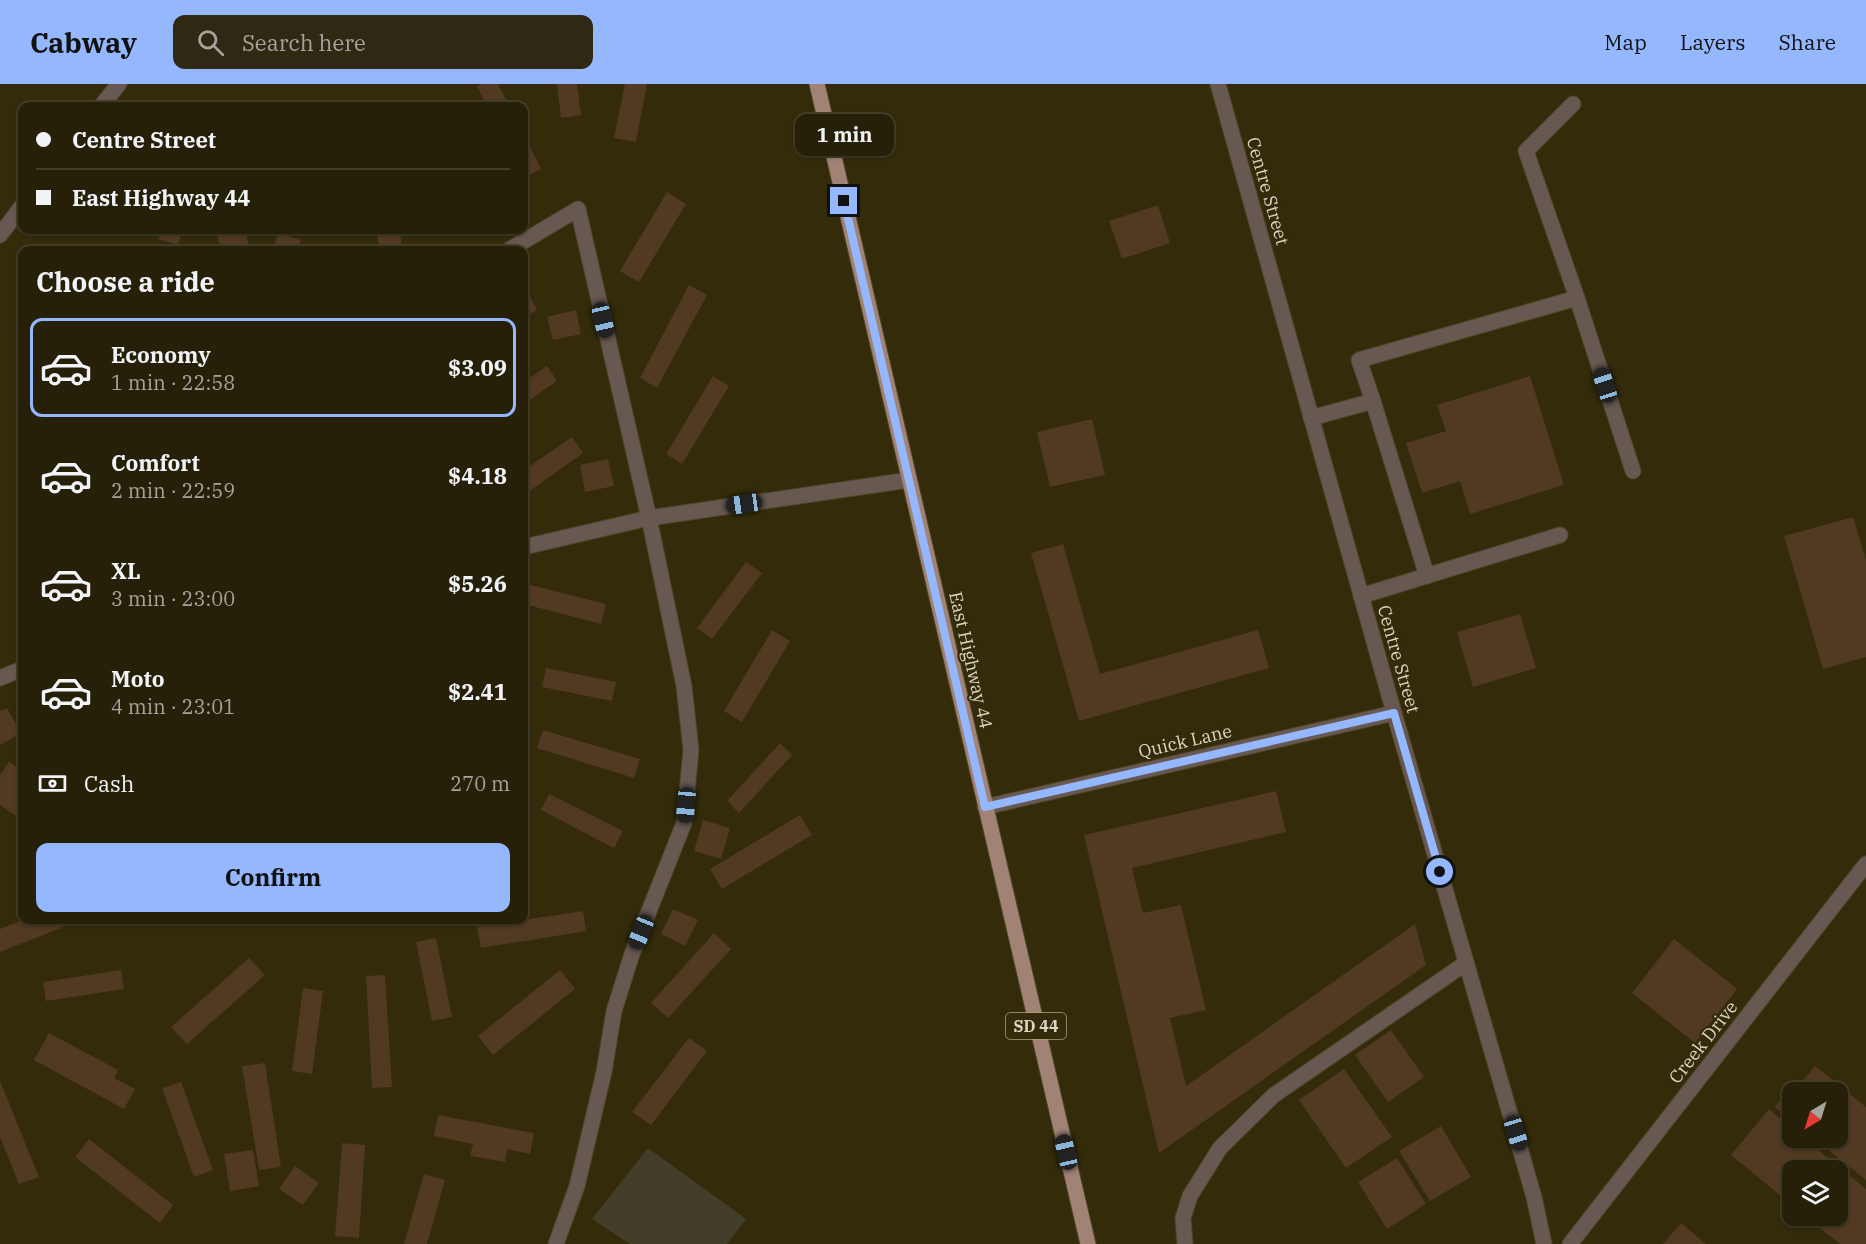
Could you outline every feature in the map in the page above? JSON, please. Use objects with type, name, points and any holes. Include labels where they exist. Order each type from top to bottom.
[{"type":"main road","name":"East Highway 44","points":[[817,84],[1088,1244]]},
{"type":"street","points":[[104,102],[119,84]]},
{"type":"street","name":"Centre Street","points":[[1218,84],[1394,713],[1534,1197],[1544,1244]]},
{"type":"street","points":[[1573,104],[1526,151],[1633,471]]},
{"type":"street","points":[[516,246],[578,209],[649,518],[684,686],[691,750],[684,823],[632,954],[614,1011],[604,1072],[577,1186],[556,1244]]},
{"type":"street","points":[[0,235],[18,211]]},
{"type":"street","points":[[1427,576],[1359,360],[1577,298]]},
{"type":"street","points":[[1311,418],[1373,401]]},
{"type":"street","points":[[528,546],[649,518],[909,480]]},
{"type":"street","points":[[1361,596],[1560,535]]},
{"type":"street","points":[[0,678],[18,671]]},
{"type":"street","name":"Quick Lane","points":[[985,807],[1394,713]]},
{"type":"street","name":"Creek Drive","points":[[1570,1244],[1866,864]]},
{"type":"street","points":[[1185,1244],[1184,1218],[1190,1196],[1220,1148],[1274,1095],[1466,963]]},
{"type":"shaded area","points":[[648,1148],[746,1219],[727,1244],[630,1244],[592,1219]]},
{"type":"building","points":[[498,84],[507,102],[485,102],[477,86]]},
{"type":"building","points":[[557,84],[577,84],[581,115],[561,118]]},
{"type":"building","points":[[625,84],[647,84],[636,142],[614,138]]},
{"type":"building","points":[[528,143],[541,169],[528,176]]},
{"type":"building","points":[[667,192],[686,204],[639,282],[620,271]]},
{"type":"building","points":[[1158,205],[1170,243],[1122,259],[1109,221]]},
{"type":"building","points":[[160,234],[181,234],[178,245],[158,239]]},
{"type":"building","points":[[217,234],[246,234],[249,246],[220,246]]},
{"type":"building","points":[[278,234],[301,240],[299,246],[274,246]]},
{"type":"building","points":[[377,234],[400,234],[402,246],[379,246]]},
{"type":"building","points":[[689,285],[707,295],[657,388],[640,378]]},
{"type":"building","points":[[528,293],[537,310],[528,315]]},
{"type":"building","points":[[576,310],[581,334],[553,340],[547,317]]},
{"type":"building","points":[[547,366],[557,381],[528,401],[528,379]]},
{"type":"building","points":[[713,376],[729,386],[682,464],[666,454]]},
{"type":"building","points":[[1530,376],[1564,485],[1470,514],[1460,481],[1422,493],[1406,443],[1446,431],[1437,405]]},
{"type":"building","points":[[1092,419],[1105,475],[1050,487],[1037,432]]},
{"type":"building","points":[[572,437],[583,453],[528,492],[528,467]]},
{"type":"building","points":[[608,459],[614,486],[585,492],[580,465]]},
{"type":"building","points":[[1853,517],[1866,560],[1866,657],[1823,669],[1784,536]]},
{"type":"building","points":[[1063,544],[1100,674],[1258,630],[1269,668],[1079,721],[1031,553]]},
{"type":"building","points":[[746,562],[762,573],[712,639],[697,628]]},
{"type":"building","points":[[528,584],[606,604],[601,624],[528,605]]},
{"type":"building","points":[[1520,614],[1536,668],[1473,687],[1457,632]]},
{"type":"building","points":[[772,630],[790,641],[742,722],[724,711]]},
{"type":"building","points":[[546,668],[616,682],[612,701],[542,687]]},
{"type":"building","points":[[7,708],[18,728],[18,735],[0,745],[0,711]]},
{"type":"building","points":[[543,730],[640,759],[634,778],[537,748]]},
{"type":"building","points":[[780,743],[792,755],[739,813],[727,801]]},
{"type":"building","points":[[9,762],[18,768],[18,817],[0,805],[0,775]]},
{"type":"building","points":[[1276,791],[1286,832],[1132,868],[1143,913],[1181,905],[1206,1010],[1170,1018],[1186,1086],[1415,924],[1426,965],[1159,1153],[1084,835]]},
{"type":"building","points":[[549,794],[623,831],[614,848],[541,810]]},
{"type":"building","points":[[800,815],[812,835],[722,889],[710,869]]},
{"type":"building","points":[[703,820],[730,828],[721,859],[694,851]]},
{"type":"building","points":[[673,909],[698,920],[685,946],[661,934]]},
{"type":"building","points":[[583,911],[586,931],[481,948],[477,927],[497,924],[528,924],[528,919]]},
{"type":"building","points":[[18,922],[18,924],[71,924],[0,952],[0,929]]},
{"type":"building","points":[[714,933],[731,949],[668,1018],[651,1003]]},
{"type":"building","points":[[436,938],[452,1017],[432,1021],[416,942]]},
{"type":"building","points":[[1674,939],[1737,989],[1695,1043],[1632,993]]},
{"type":"building","points":[[249,958],[265,975],[187,1044],[171,1027]]},
{"type":"building","points":[[121,970],[124,989],[46,1001],[43,982]]},
{"type":"building","points":[[560,970],[575,989],[493,1055],[478,1036]]},
{"type":"building","points":[[385,975],[392,1087],[372,1088],[366,976]]},
{"type":"building","points":[[303,988],[323,991],[312,1074],[292,1071]]},
{"type":"building","points":[[1391,1030],[1424,1077],[1388,1102],[1355,1055]]},
{"type":"building","points":[[49,1033],[118,1070],[114,1078],[135,1089],[124,1109],[34,1060]]},
{"type":"building","points":[[689,1038],[707,1051],[651,1125],[632,1112]]},
{"type":"building","points":[[265,1063],[281,1167],[259,1170],[242,1066]]},
{"type":"building","points":[[1815,1066],[1835,1082],[1802,1082]]},
{"type":"building","points":[[1344,1069],[1392,1137],[1346,1168],[1299,1100]]},
{"type":"building","points":[[0,1081],[39,1177],[19,1184],[0,1137]]},
{"type":"building","points":[[181,1082],[213,1170],[194,1177],[162,1088]]},
{"type":"building","points":[[1848,1093],[1866,1107],[1866,1180],[1848,1166],[1848,1160],[1841,1160],[1826,1148],[1848,1148]]},
{"type":"building","points":[[1782,1098],[1782,1113],[1775,1107]]},
{"type":"building","points":[[1769,1109],[1782,1120],[1782,1148],[1816,1148],[1830,1160],[1782,1160],[1782,1197],[1731,1155]]},
{"type":"building","points":[[438,1115],[534,1133],[530,1154],[507,1149],[505,1162],[470,1156],[473,1144],[434,1136]]},
{"type":"building","points":[[1441,1126],[1471,1177],[1430,1201],[1399,1151]]},
{"type":"building","points":[[89,1139],[173,1205],[160,1223],[75,1157]]},
{"type":"building","points":[[342,1143],[365,1145],[359,1238],[335,1236]]},
{"type":"building","points":[[253,1150],[259,1186],[230,1191],[224,1154]]},
{"type":"building","points":[[1397,1158],[1426,1204],[1387,1229],[1358,1182]]},
{"type":"building","points":[[295,1166],[319,1183],[303,1205],[279,1189]]},
{"type":"building","points":[[424,1174],[445,1180],[427,1244],[404,1244]]},
{"type":"building","points":[[1848,1174],[1866,1189],[1866,1244],[1840,1244],[1818,1226],[1848,1226]]},
{"type":"building","points":[[1681,1223],[1706,1244],[1663,1244]]},
{"type":"route","points":[[844,201],[985,807],[1394,713],[1440,872]]}]
